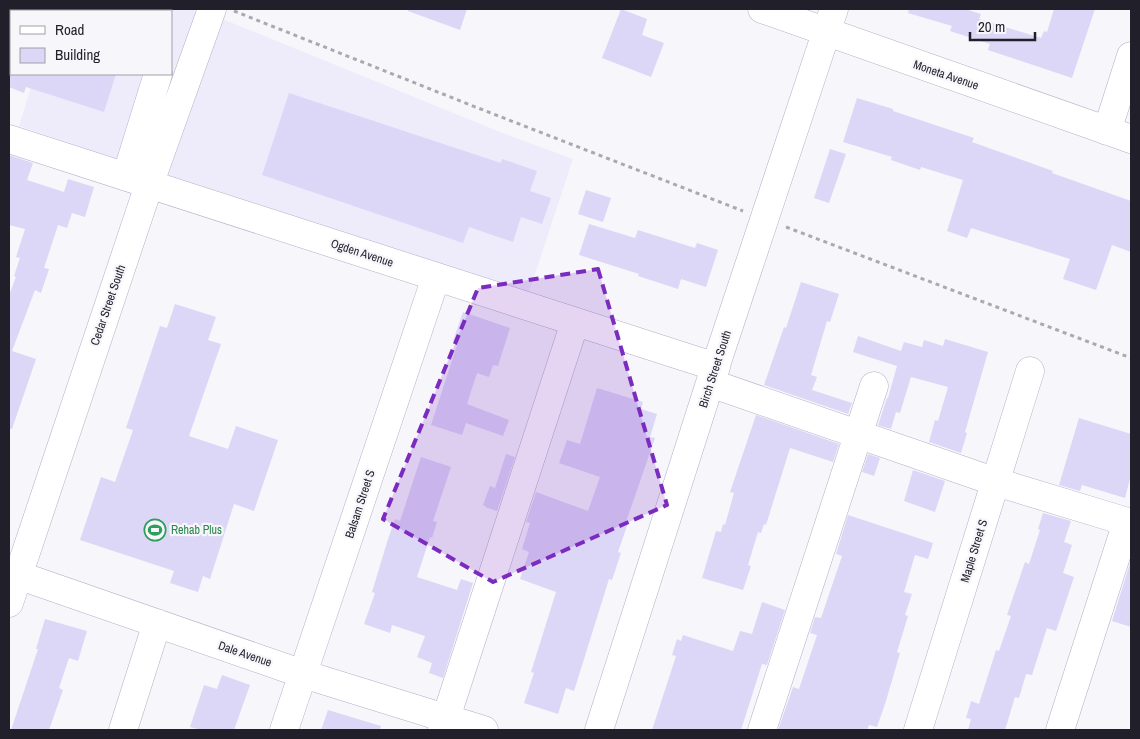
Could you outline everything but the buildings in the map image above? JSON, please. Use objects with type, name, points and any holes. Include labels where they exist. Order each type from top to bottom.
[{"type":"street","name":"Cedar Street South","points":[[9,603],[14,573],[137,181],[212,9]]},
{"type":"street","name":"Moneta Avenue","points":[[762,9],[830,21],[1119,135]]},
{"type":"street","name":"Birch Street South","points":[[599,730],[713,375],[830,21]]},
{"type":"street","points":[[1119,135],[1131,56]]},
{"type":"street","points":[[137,181],[158,75]]},
{"type":"street","name":"Ogden Avenue","points":[[9,139],[575,322],[713,375],[858,434],[996,482],[1129,522]]},
{"type":"street","name":"Balsam Street S","points":[[284,730],[436,277]]},
{"type":"street","points":[[444,724],[575,322]]},
{"type":"street","name":"Maple Street S","points":[[918,730],[1030,371]]},
{"type":"street","points":[[762,730],[874,386]]},
{"type":"street","points":[[1060,730],[1129,522]]},
{"type":"street","name":"Dale Avenue","points":[[14,573],[444,724],[484,730]]},
{"type":"street","points":[[123,730],[156,623]]},
{"type":"path","points":[[229,9],[478,108],[1131,358]]},
{"type":"highlighted area","points":[[598,269],[667,505],[493,582],[383,519],[478,288]]},
{"type":"shaded area","points":[[190,9],[220,18],[500,132],[573,159],[527,298],[19,126],[35,75],[172,75],[172,10],[54,10]]},
{"type":"place","name":"Rehab Plus","points":[[155,530]]}]
